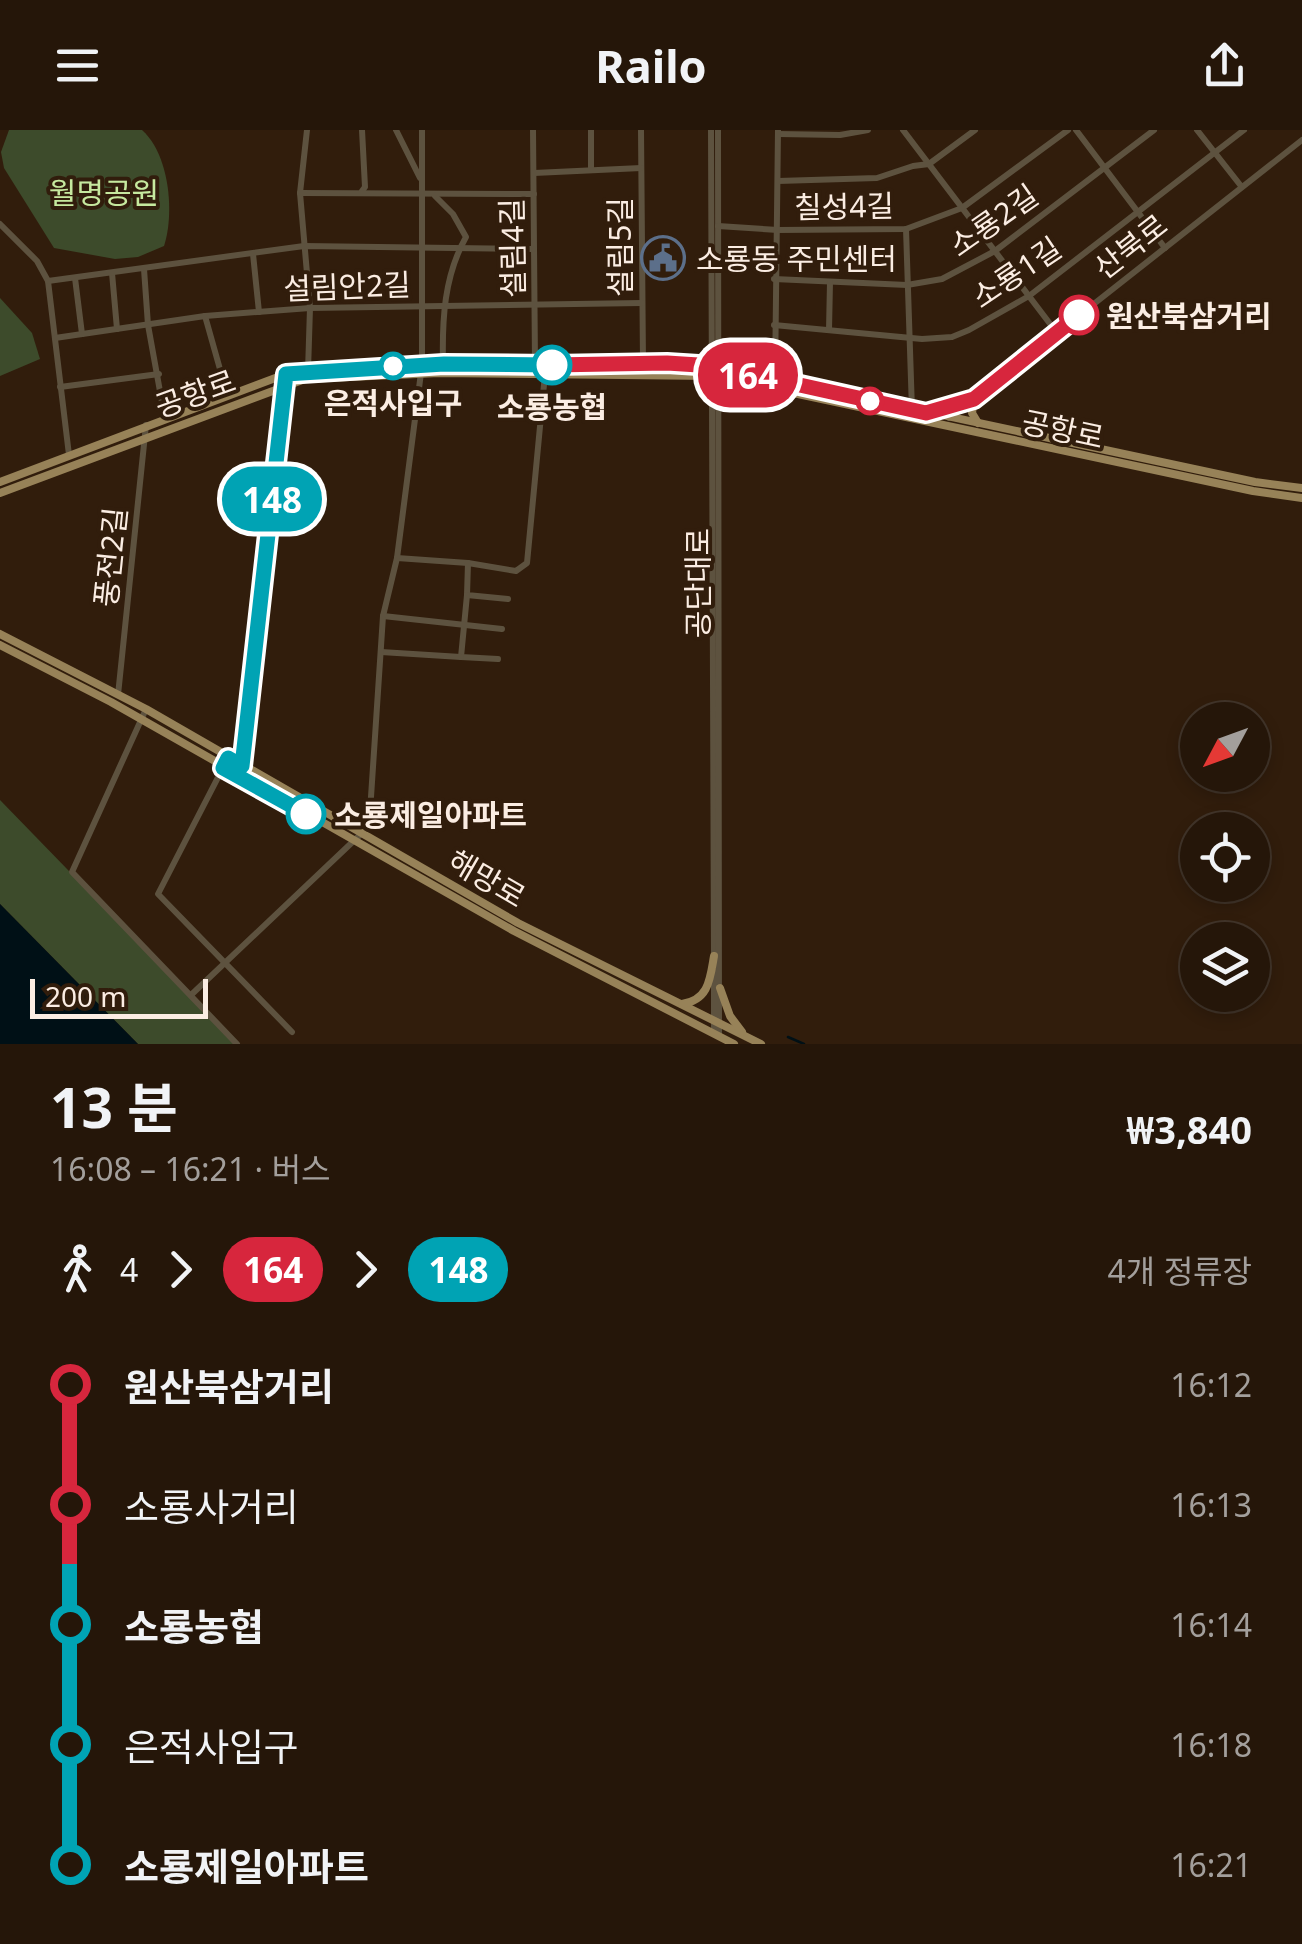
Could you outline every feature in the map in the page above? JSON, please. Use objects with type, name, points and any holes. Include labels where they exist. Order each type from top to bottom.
[{"type":"main road","name":"공항로","points":[[0,482],[227,394],[286,380],[444,364],[643,363],[775,381],[1255,482],[1302,488]]},
{"type":"main road","name":"공항로","points":[[0,493],[308,371],[421,369],[545,374],[717,372],[941,426],[1253,492],[1302,498]]},
{"type":"main road","points":[[926,413],[974,399],[972,413],[979,424]]},
{"type":"main road","name":"해망로","points":[[0,634],[146,710],[518,922],[757,1042]]},
{"type":"main road","name":"해망로","points":[[0,645],[141,719],[514,931],[734,1044]]},
{"type":"main road","points":[[680,1005],[699,1000],[704,994],[714,956]]},
{"type":"main road","points":[[720,988],[730,1016],[757,1042]]},
{"type":"street","points":[[307,130],[300,194],[310,308],[308,371]]},
{"type":"street","points":[[361,192],[365,188],[362,130]]},
{"type":"street","points":[[396,130],[421,178]]},
{"type":"street","points":[[191,995],[362,832],[370,812],[384,616],[397,558],[421,369],[422,130]]},
{"type":"street","name":"설림4길","points":[[533,130],[535,365]]},
{"type":"street","name":"설림5길","points":[[591,130],[591,170]]},
{"type":"street","name":"설림5길","points":[[641,130],[643,363]]},
{"type":"street","name":"공단대로","points":[[715,130],[720,988],[717,1023]]},
{"type":"street","points":[[775,381],[778,132],[840,134],[868,130]]},
{"type":"street","points":[[904,130],[1057,333]]},
{"type":"street","points":[[778,181],[858,180],[929,164],[975,130]]},
{"type":"street","name":"칠성4길","points":[[716,226],[778,230],[906,229],[962,208],[1068,130]]},
{"type":"street","points":[[1076,130],[1165,248]]},
{"type":"street","name":"소룡2길","points":[[774,279],[907,285],[942,279],[995,251],[1154,130]]},
{"type":"street","points":[[1197,130],[1241,186]]},
{"type":"street","name":"소룡1길","points":[[774,325],[908,338],[952,337],[1028,296],[1244,130]]},
{"type":"street","name":"산북로","points":[[941,426],[1302,140]]},
{"type":"street","points":[[534,173],[641,168]]},
{"type":"street","points":[[300,194],[534,194]]},
{"type":"street","points":[[434,195],[453,214],[466,237],[450,276],[444,307],[444,364]]},
{"type":"street","points":[[0,224],[31,253],[48,281],[68,455]]},
{"type":"street","points":[[906,229],[912,410]]},
{"type":"street","points":[[48,281],[304,246],[533,248]]},
{"type":"street","points":[[252,254],[259,312]]},
{"type":"street","points":[[144,269],[148,325],[165,419]]},
{"type":"street","points":[[112,273],[117,329]]},
{"type":"street","points":[[75,278],[82,334]]},
{"type":"street","points":[[829,330],[830,282]]},
{"type":"street","name":"설림안2길","points":[[55,338],[205,316],[310,308],[642,303]]},
{"type":"street","points":[[205,316],[227,394]]},
{"type":"street","name":"공단대로","points":[[717,372],[714,956],[717,1035]]},
{"type":"street","points":[[60,387],[158,374]]},
{"type":"street","points":[[397,558],[468,563],[516,572],[527,563],[545,374]]},
{"type":"street","points":[[242,766],[286,380]]},
{"type":"street","name":"풍전2길","points":[[118,695],[146,425]]},
{"type":"street","points":[[461,657],[468,563]]},
{"type":"street","points":[[466,596],[508,599]]},
{"type":"street","points":[[384,616],[502,628]]},
{"type":"street","points":[[381,652],[498,659]]},
{"type":"street","points":[[146,710],[72,872],[237,1044]]},
{"type":"street","points":[[228,758],[158,894],[292,1032]]},
{"type":"green space","name":"월명공원","points":[[9,130],[142,130],[164,168],[169,217],[164,246],[138,257],[115,259],[54,248],[4,168],[1,152]]},
{"type":"green space","points":[[0,298],[32,333],[40,359],[0,376]]},
{"type":"green space","points":[[0,800],[237,1044],[138,1044],[0,904]]},
{"type":"shaded area","points":[[0,904],[138,1044],[0,1044]]},
{"type":"waterway","points":[[788,1037],[804,1044]]},
{"type":"bus line","name":"164","points":[[552,365],[714,366],[926,413],[974,399],[1079,315]]},
{"type":"bus line","name":"148","points":[[306,814],[223,768],[228,758],[242,766],[286,374],[444,364],[552,365]]},
{"type":"place","name":"소룡동 주민센터","points":[[663,258]]},
{"type":"place","name":"원산북삼거리","points":[[1079,315]]},
{"type":"place","name":"소룡농협","points":[[552,365]]},
{"type":"place","name":"은적사입구","points":[[393,366]]},
{"type":"place","name":"소룡제일아파트","points":[[306,814]]}]
